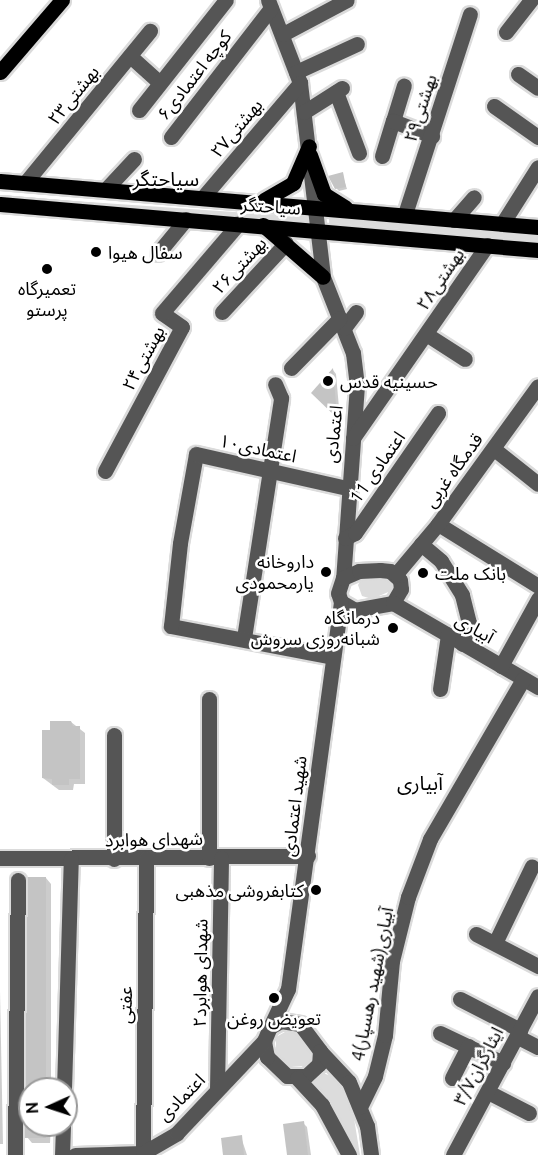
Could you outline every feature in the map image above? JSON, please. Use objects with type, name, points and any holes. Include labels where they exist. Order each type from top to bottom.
[{"type":"main road","points":[[0,72],[62,0]]},
{"type":"main road","points":[[261,201],[293,183],[310,150]]},
{"type":"main road","points":[[310,150],[324,194],[350,209],[538,227]]},
{"type":"main road","name":"سیاحتگر","points":[[0,182],[350,209]]},
{"type":"main road","name":"سیاحتگر","points":[[0,204],[319,228],[538,250]]},
{"type":"main road","points":[[263,225],[323,277]]},
{"type":"street","points":[[139,110],[226,0]]},
{"type":"street","points":[[283,34],[347,0]]},
{"type":"street","points":[[506,32],[531,0]]},
{"type":"street","points":[[269,4],[283,34],[298,77],[317,206]]},
{"type":"street","name":"کوچه اعتمادی۶","points":[[171,137],[269,4]]},
{"type":"street","name":"۲۹بهشتی","points":[[405,214],[470,14]]},
{"type":"street","name":"۲۳بهشتی","points":[[25,183],[150,31]]},
{"type":"street","points":[[298,77],[357,44]]},
{"type":"street","points":[[130,56],[160,83]]},
{"type":"street","points":[[518,74],[538,88]]},
{"type":"street","name":"۲۷بهشتی","points":[[203,197],[298,77]]},
{"type":"street","points":[[382,156],[404,86]]},
{"type":"street","points":[[304,112],[339,90],[359,153]]},
{"type":"street","points":[[494,106],[538,137]]},
{"type":"street","points":[[393,121],[432,136]]},
{"type":"street","points":[[106,189],[134,159]]},
{"type":"street","points":[[502,224],[538,167]]},
{"type":"street","points":[[454,220],[474,197]]},
{"type":"street","name":"اعتمادی","points":[[317,206],[323,277],[353,353],[357,385],[347,488],[353,539],[338,593],[341,602]]},
{"type":"street","points":[[158,253],[186,219]]},
{"type":"street","name":"۲۴بهشتی","points":[[105,471],[182,327],[162,313],[239,223]]},
{"type":"street","name":"۲۶بهشتی","points":[[222,312],[286,243]]},
{"type":"street","name":"۲۸بهشتی","points":[[351,441],[487,245]]},
{"type":"street","points":[[291,368],[356,312]]},
{"type":"street","points":[[410,346],[441,313]]},
{"type":"street","points":[[426,334],[465,359]]},
{"type":"street","points":[[275,384],[281,398],[268,469],[244,638],[333,657]]},
{"type":"street","name":"قدمگاه غربی","points":[[396,574],[438,524],[538,386]]},
{"type":"street","name":"11 اعتمادی","points":[[353,539],[438,413]]},
{"type":"street","points":[[494,449],[538,484]]},
{"type":"street","name":"اعتمادی۱۰","points":[[244,638],[171,626],[180,543],[196,454],[347,488]]},
{"type":"street","points":[[438,524],[538,586]]},
{"type":"street","points":[[421,544],[434,552],[462,594],[469,623],[462,644]]},
{"type":"street","points":[[337,628],[356,610],[393,603],[401,588],[396,574],[370,570],[343,578]]},
{"type":"street","points":[[501,666],[538,599]]},
{"type":"street","points":[[341,602],[356,610]]},
{"type":"street","name":"شهید اعتمادی","points":[[288,989],[341,602]]},
{"type":"street","name":"آبیاری","points":[[393,603],[538,687]]},
{"type":"street","points":[[440,689],[448,635]]},
{"type":"street","name":"4آبیاری(شهید رهسپار)","points":[[360,1107],[375,1076],[385,1035],[392,961],[408,897],[430,839],[524,679]]},
{"type":"street","name":"شهدای هوابرد۲","points":[[209,699],[215,858],[218,1089]]},
{"type":"street","points":[[114,735],[114,859]]},
{"type":"street","name":"شهدای هوابرد","points":[[0,858],[308,856]]},
{"type":"street","name":"عفتی","points":[[143,1153],[146,858]]},
{"type":"street","points":[[64,1077],[70,859]]},
{"type":"street","points":[[495,943],[532,866]]},
{"type":"street","points":[[10,1154],[18,880]]},
{"type":"street","points":[[476,934],[538,966]]},
{"type":"street","points":[[288,989],[300,1024],[320,1051],[349,1082],[360,1107],[371,1155]]},
{"type":"street","name":"اعتمادی","points":[[75,1155],[143,1153],[177,1133],[267,1034],[288,989]]},
{"type":"street","name":"ایثارگران۳/۷","points":[[453,1155],[538,996]]},
{"type":"street","points":[[460,999],[538,1047]]},
{"type":"street","points":[[300,1024],[281,1021],[267,1034],[267,1057],[276,1069],[297,1078],[322,1105],[349,1155]]},
{"type":"street","points":[[440,1033],[503,1063]]},
{"type":"street","points":[[452,1078],[468,1046]]},
{"type":"street","points":[[297,1078],[313,1071],[319,1064],[320,1051]]},
{"type":"street","points":[[488,1092],[529,1113]]},
{"type":"street","points":[[62,1155],[63,1137]]},
{"type":"shaded area","points":[[0,195],[308,217],[307,221],[0,200]]},
{"type":"shaded area","points":[[329,218],[502,230],[538,234],[538,241],[329,223]]},
{"type":"shaded area","points":[[374,576],[388,577],[393,590],[372,599],[362,596],[358,585],[361,579]]},
{"type":"shaded area","points":[[285,1032],[296,1033],[309,1047],[311,1059],[305,1066],[290,1067],[276,1052],[276,1037]]},
{"type":"shaded area","points":[[320,1072],[334,1077],[352,1106],[360,1155],[355,1155],[341,1123],[316,1089],[313,1082]]},
{"type":"building","points":[[343,172],[346,187],[335,189],[328,176]]},
{"type":"building","name":"حسینیه قدس","points":[[333,368],[337,418],[311,393]]},
{"type":"building","points":[[50,721],[71,721],[73,726],[80,726],[80,779],[69,779],[69,785],[52,785],[52,779],[42,778],[42,730],[50,730]]},
{"type":"building","points":[[27,877],[46,877],[46,1077],[25,1077]]},
{"type":"building","points":[[304,1121],[308,1155],[287,1155],[283,1124]]},
{"type":"building","points":[[242,1135],[244,1155],[223,1155],[221,1138]]},
{"type":"place","name":"سفال هیوا","points":[[96,252]]},
{"type":"place","name":"تعمیرگاه پرستو","points":[[47,269]]},
{"type":"place","name":"حسینیه قدس","points":[[328,381]]},
{"type":"place","name":"داروخانه یارمحمودی","points":[[326,572]]},
{"type":"place","name":"بانک ملت","points":[[423,573]]},
{"type":"place","name":"درمانگاه شبانه‌روزی سروش","points":[[393,628]]},
{"type":"place","name":"کتابفروشی مذهبی","points":[[316,890]]},
{"type":"place","name":"تعویض روغن","points":[[274,998]]},
{"type":"district","name":"سیاحتگر","points":[[166,178]]},
{"type":"district","name":"آبیاری","points":[[420,782]]}]
